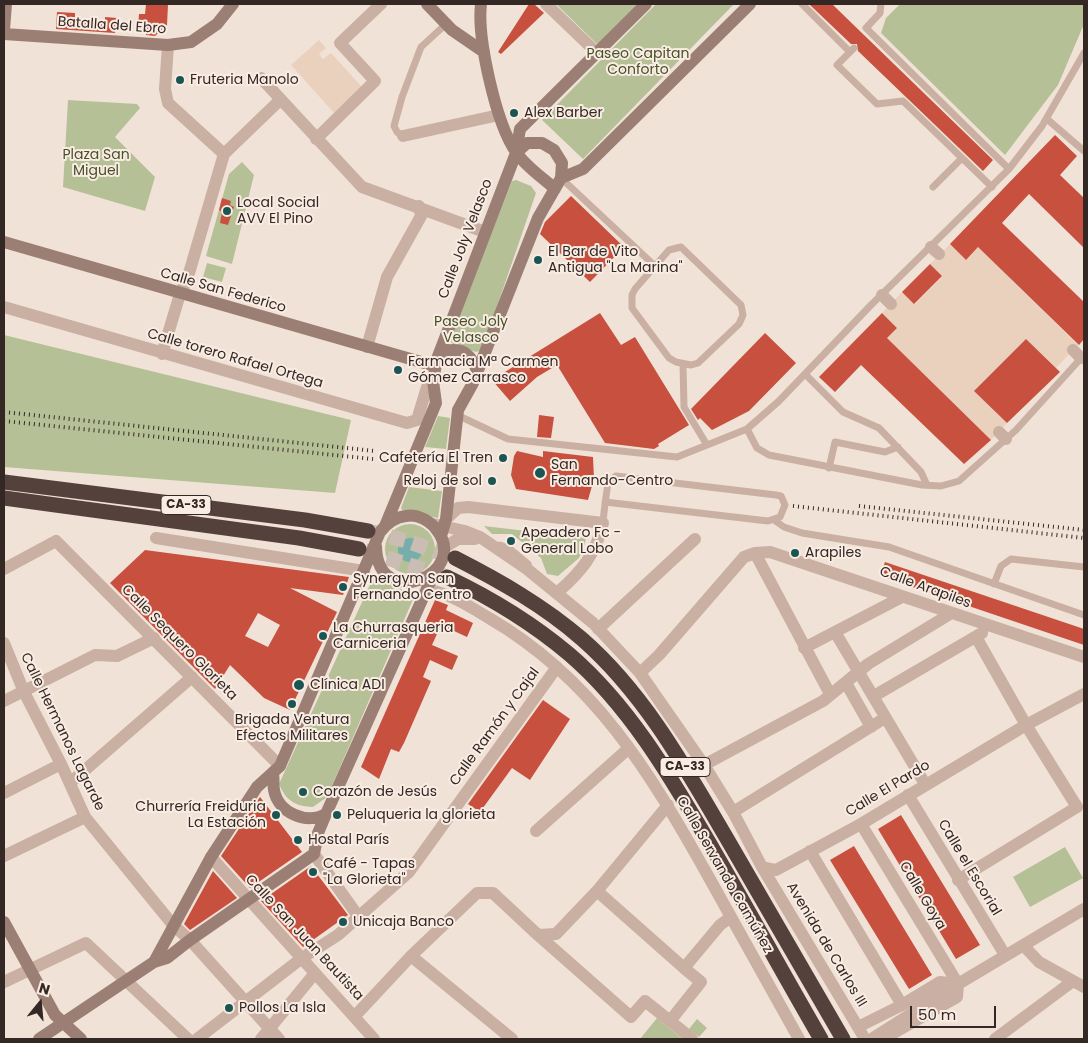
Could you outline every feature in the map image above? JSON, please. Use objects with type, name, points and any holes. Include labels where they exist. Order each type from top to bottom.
[{"type":"highway","name":"CA-33","points":[[4,482],[305,520],[368,531]]},
{"type":"highway","name":"CA-33","points":[[4,498],[300,538],[359,549]]},
{"type":"highway","name":"CA-33","points":[[455,558],[501,581],[564,625],[601,658],[631,692],[683,764],[843,1039]]},
{"type":"highway","name":"CA-33","points":[[440,575],[490,598],[531,624],[581,665],[630,719],[663,766],[696,820],[821,1039]]},
{"type":"street","points":[[4,30],[6,4]]},
{"type":"street","points":[[316,139],[375,81],[340,42],[381,4]]},
{"type":"street","points":[[427,4],[443,21],[484,52]]},
{"type":"street","points":[[481,4],[484,52],[499,115],[516,153],[555,189]]},
{"type":"street","points":[[546,4],[597,53],[646,4]]},
{"type":"street","points":[[561,178],[583,169],[750,4]]},
{"type":"street","name":"Batalla del Ebro","points":[[4,34],[168,45],[191,42],[217,24],[227,6]]},
{"type":"street","points":[[168,45],[165,89],[168,103],[224,154]]},
{"type":"street","name":"Calle Joly Velasco","points":[[436,403],[433,381],[436,362],[516,153],[520,129],[597,53]]},
{"type":"street","points":[[261,78],[362,187],[420,211],[485,232]]},
{"type":"street","points":[[162,354],[180,294],[187,280],[224,154],[280,100]]},
{"type":"street","points":[[403,136],[499,115]]},
{"type":"street","points":[[39,1039],[154,962],[167,958],[314,854],[318,833],[326,814],[427,589],[440,575],[443,533],[458,412],[477,371],[538,218],[561,178],[562,163],[550,146],[542,143],[527,143],[516,153]]},
{"type":"street","points":[[367,347],[387,277],[420,211]]},
{"type":"street","name":"Calle San Federico","points":[[4,242],[367,347],[436,362]]},
{"type":"street","name":"Calle torero Rafael Ortega","points":[[4,307],[382,417],[414,423],[427,386],[433,381]]},
{"type":"street","points":[[436,362],[446,351],[461,351],[468,354],[477,371]]},
{"type":"street","points":[[326,814],[318,819],[311,819],[288,812],[274,792],[277,770],[385,526],[436,403],[458,412]]},
{"type":"street","points":[[443,533],[458,508],[603,523],[599,539],[588,562],[558,592]]},
{"type":"street","points":[[385,526],[405,516],[420,517],[443,533],[486,542]]},
{"type":"street","name":"Avenida de Carlos III","points":[[443,533],[465,531],[486,542],[539,578],[558,592],[598,629],[640,673],[704,765],[733,812],[762,867],[858,1027],[869,1038]]},
{"type":"street","points":[[156,538],[364,571]]},
{"type":"street","points":[[598,629],[695,539]]},
{"type":"street","name":"Calle Sequero Glorieta","points":[[4,569],[56,541],[192,677],[277,770]]},
{"type":"street","points":[[376,546],[381,567],[386,573],[399,581],[421,581],[440,575]]},
{"type":"street","name":"Calle Arapiles","points":[[755,553],[770,552],[884,589],[950,614],[1084,657]]},
{"type":"street","points":[[640,673],[659,655],[744,557],[755,553],[830,694]]},
{"type":"street","name":"Calle Servando Camúñez","points":[[427,589],[454,598],[500,625],[557,666],[587,695],[629,748],[668,806],[799,1039]]},
{"type":"street","points":[[804,648],[902,597]]},
{"type":"street","points":[[704,765],[823,701],[868,664],[950,614]]},
{"type":"street","points":[[874,696],[976,637],[986,626]]},
{"type":"street","points":[[835,632],[925,784]]},
{"type":"street","points":[[958,880],[1077,807],[1026,725],[976,637]]},
{"type":"street","points":[[4,701],[95,654],[118,656],[154,638]]},
{"type":"street","name":"Calle Hermanos Lagarde","points":[[4,643],[24,692],[61,764],[85,817],[173,925],[190,940],[246,1001],[265,1034],[279,1039]]},
{"type":"street","name":"Calle Ramón y Cajal","points":[[197,1039],[302,958],[326,944],[409,872],[557,666]]},
{"type":"street","points":[[70,783],[192,677]]},
{"type":"street","points":[[846,683],[871,726]]},
{"type":"street","name":"Calle El Pardo","points":[[762,867],[776,870],[861,824],[1026,725],[1084,694]]},
{"type":"street","points":[[733,812],[885,718]]},
{"type":"street","points":[[536,831],[629,748]]},
{"type":"street","points":[[4,793],[61,764]]},
{"type":"street","points":[[154,962],[211,858],[256,787],[277,770]]},
{"type":"street","name":"Calle el Escorial","points":[[908,795],[1005,955]]},
{"type":"street","points":[[538,935],[556,934],[597,891],[668,806]]},
{"type":"street","points":[[4,856],[85,817]]},
{"type":"street","name":"Calle Goya","points":[[861,824],[958,984]]},
{"type":"street","points":[[810,851],[902,1005]]},
{"type":"street","points":[[314,854],[358,916]]},
{"type":"street","name":"Calle San Juan Bautista","points":[[211,858],[247,900],[355,1016],[369,1038]]},
{"type":"street","points":[[597,891],[701,982],[670,1021]]},
{"type":"street","points":[[355,1016],[412,956],[477,894],[493,892],[538,935],[631,1017],[645,1001],[692,1039]]},
{"type":"street","points":[[869,1038],[1005,955],[1084,910]]},
{"type":"street","points":[[684,968],[720,925],[731,917]]},
{"type":"street","points":[[4,922],[55,1015],[81,1039]]},
{"type":"street","points":[[4,982],[86,943],[188,1039]]},
{"type":"street","points":[[995,1039],[1079,984],[1039,962],[1023,945]]},
{"type":"street","points":[[412,956],[512,1039]]},
{"type":"street","points":[[265,1034],[315,973]]},
{"type":"street","points":[[858,1027],[902,1005],[940,982],[958,984]]},
{"type":"street","points":[[887,1039],[890,1035],[957,997],[958,984]]},
{"type":"lane","points":[[802,4],[852,50],[837,65],[877,104],[903,101],[992,187]]},
{"type":"lane","points":[[881,4],[880,13],[866,28],[868,34],[1009,169]]},
{"type":"lane","points":[[403,136],[397,132],[394,126],[402,97],[421,46],[443,21]]},
{"type":"lane","points":[[458,412],[508,439],[677,457],[748,430],[805,374],[886,300],[1009,169],[1047,119],[1082,67],[1084,53]]},
{"type":"lane","points":[[1047,119],[1084,151]]},
{"type":"lane","points":[[933,187],[962,158]]},
{"type":"lane","points":[[561,178],[576,189],[656,266]]},
{"type":"lane","points":[[673,248],[685,249],[738,300],[743,310],[740,324],[698,363],[683,364],[669,358],[632,308],[632,295],[635,289],[656,266],[673,248]]},
{"type":"lane","points":[[748,430],[753,442],[762,453],[829,468],[940,486],[959,481],[1080,354]]},
{"type":"lane","points":[[683,364],[684,406],[707,445]]},
{"type":"lane","points":[[805,374],[844,412],[879,428],[921,472],[927,485]]},
{"type":"lane","points":[[829,468],[835,442],[884,452],[898,447]]},
{"type":"lane","points":[[603,523],[609,480],[620,476],[776,495],[784,500],[785,509],[780,517],[774,520]]},
{"type":"lane","points":[[605,502],[774,520],[784,527],[802,533],[889,547],[1084,615]]},
{"type":"lane","points":[[994,584],[1001,566],[1012,559],[1084,567]]},
{"type":"green space","points":[[556,4],[638,4],[598,45]]},
{"type":"green space","name":"Paseo Capitan Conforto","points":[[656,4],[734,4],[583,159],[542,120]]},
{"type":"green space","points":[[900,4],[1084,4],[1084,24],[1058,85],[1005,155],[881,33],[886,18]]},
{"type":"green space","name":"Plaza San Miguel","points":[[68,100],[137,104],[140,108],[115,137],[155,177],[145,211],[63,187]]},
{"type":"green space","points":[[242,162],[254,175],[232,264],[206,256],[229,174]]},
{"type":"green space","name":"Paseo Joly Velasco","points":[[516,180],[531,186],[536,193],[482,350],[476,352],[453,344],[449,339],[512,181]]},
{"type":"green space","points":[[207,263],[226,268],[222,282],[203,277]]},
{"type":"green space","points":[[4,335],[351,420],[335,493],[4,467]]},
{"type":"green space","points":[[438,416],[450,418],[446,449],[425,447]]},
{"type":"green space","points":[[409,487],[442,491],[438,518],[403,511],[401,508]]},
{"type":"green space","points":[[405,524],[415,524],[428,531],[435,544],[435,554],[428,567],[415,574],[405,574],[396,570],[389,563],[385,554],[385,544],[389,535],[396,528]]},
{"type":"green space","points":[[484,526],[586,538],[579,558],[558,576],[547,574],[541,558],[512,534],[492,534]]},
{"type":"green space","points":[[373,578],[415,595],[327,797],[313,807],[296,804],[285,795],[279,784]]},
{"type":"green space","points":[[1065,847],[1083,878],[1030,907],[1013,877]]},
{"type":"green space","points":[[657,1018],[682,1039],[640,1039]]},
{"type":"green space","points":[[697,1019],[707,1028],[699,1037],[689,1029]]},
{"type":"shaded area","points":[[319,40],[326,48],[319,54],[323,59],[331,53],[362,87],[334,113],[291,65]]},
{"type":"shaded area","points":[[950,244],[966,260],[978,247],[1078,345],[1056,368],[1026,339],[975,391],[1007,423],[991,440],[887,338],[897,328],[882,313],[902,292],[915,304],[942,277],[930,264]]},
{"type":"water","points":[[410,538],[415,539],[421,545],[421,555],[415,561],[410,562],[405,561],[399,555],[398,550],[399,545],[405,539]]},
{"type":"building","points":[[146,4],[168,5],[167,25],[155,36],[146,35],[146,26],[138,26],[139,14],[145,14]]},
{"type":"building","points":[[529,4],[534,4],[544,13],[501,54],[498,52]]},
{"type":"building","points":[[809,4],[832,4],[993,160],[983,171],[858,51],[857,44],[851,44]]},
{"type":"building","points":[[57,12],[75,13],[75,18],[105,21],[105,17],[117,18],[115,33],[56,29]]},
{"type":"building","points":[[1055,135],[1077,156],[1060,175],[1084,198],[1084,248],[1029,194],[1002,223],[1084,302],[1084,339],[1079,345],[978,247],[966,260],[950,244]]},
{"type":"building","points":[[571,196],[624,247],[590,282],[540,234],[545,222]]},
{"type":"building","name":"Local Social AVV El Pino","points":[[222,198],[231,201],[230,205],[234,207],[228,225],[220,223],[222,212],[219,210]]},
{"type":"building","points":[[930,264],[942,276],[914,304],[902,292]]},
{"type":"building","points":[[600,313],[621,345],[635,337],[689,425],[658,444],[659,446],[654,449],[605,443],[557,365],[537,377],[510,401],[492,380]]},
{"type":"building","points":[[882,313],[897,328],[887,338],[991,440],[964,464],[861,365],[835,392],[819,377]]},
{"type":"building","points":[[765,333],[796,363],[749,411],[712,430],[700,418],[698,420],[691,409]]},
{"type":"building","points":[[1026,339],[1060,372],[1007,423],[974,391]]},
{"type":"building","points":[[539,415],[554,417],[551,438],[537,437]]},
{"type":"building","points":[[517,451],[543,457],[543,451],[593,457],[594,479],[588,500],[516,489],[511,475],[514,456]]},
{"type":"building","points":[[145,550],[349,577],[343,595],[290,588],[337,612],[290,710],[264,698],[230,665],[215,689],[110,583]],"holes":[[[258,613],[280,625],[268,647],[245,636]]]},
{"type":"building","points":[[885,562],[1084,629],[1084,645],[880,576]]},
{"type":"building","points":[[435,600],[448,605],[446,610],[473,623],[467,637],[441,625],[432,645],[458,656],[452,670],[430,660],[423,677],[431,681],[404,743],[399,752],[391,749],[379,779],[361,767]]},
{"type":"building","points":[[543,700],[570,719],[530,780],[512,768],[480,812],[468,804]]},
{"type":"building","points":[[260,797],[302,852],[250,888],[221,856]]},
{"type":"building","points":[[901,815],[980,945],[956,959],[878,829]]},
{"type":"building","points":[[854,846],[932,975],[909,989],[830,860]]},
{"type":"building","points":[[311,866],[348,915],[303,947],[261,901]]},
{"type":"building","points":[[213,871],[237,898],[190,930],[184,924]]},
{"type":"tunnel","points":[[368,531],[407,541],[455,558]]},
{"type":"tunnel","points":[[365,551],[447,577]]},
{"type":"railway","points":[[4,412],[375,451]]},
{"type":"railway","points":[[4,421],[373,459]]},
{"type":"railway","points":[[793,506],[1084,538]]},
{"type":"railway","points":[[859,506],[1084,530]]},
{"type":"place","name":"Fruteria Manolo","points":[[180,80]]},
{"type":"place","name":"Alex Barber","points":[[514,113]]},
{"type":"place","name":"Local Social AVV El Pino","points":[[227,211]]},
{"type":"place","name":"El Bar de Vito Antigua \"La Marina\"","points":[[538,260]]},
{"type":"place","name":"Farmacia Mª Carmen Gómez Carrasco","points":[[398,370]]},
{"type":"place","name":"Cafetería El Tren","points":[[503,458]]},
{"type":"place","name":"San Fernando-Centro","points":[[540,473]]},
{"type":"place","name":"Reloj de sol","points":[[492,481]]},
{"type":"place","name":"Apeadero Fc - General Lobo","points":[[511,541]]},
{"type":"place","name":"Arapiles","points":[[795,553]]},
{"type":"place","name":"Synergym San Fernando Centro","points":[[343,587]]},
{"type":"place","name":"La Churrasqueria Carniceria","points":[[323,636]]},
{"type":"place","name":"Clínica ADI","points":[[299,685]]},
{"type":"place","name":"Brigada Ventura Efectos Militares","points":[[292,704]]},
{"type":"place","name":"Corazón de Jesús","points":[[303,792]]},
{"type":"place","name":"Churrería Freiduria La Estación","points":[[276,815]]},
{"type":"place","name":"Peluqueria la glorieta","points":[[337,815]]},
{"type":"place","name":"Hostal París","points":[[298,840]]},
{"type":"place","name":"Café - Tapas \"La Glorieta\"","points":[[313,872]]},
{"type":"place","name":"Unicaja Banco","points":[[343,922]]},
{"type":"place","name":"Pollos La Isla","points":[[229,1008]]}]
